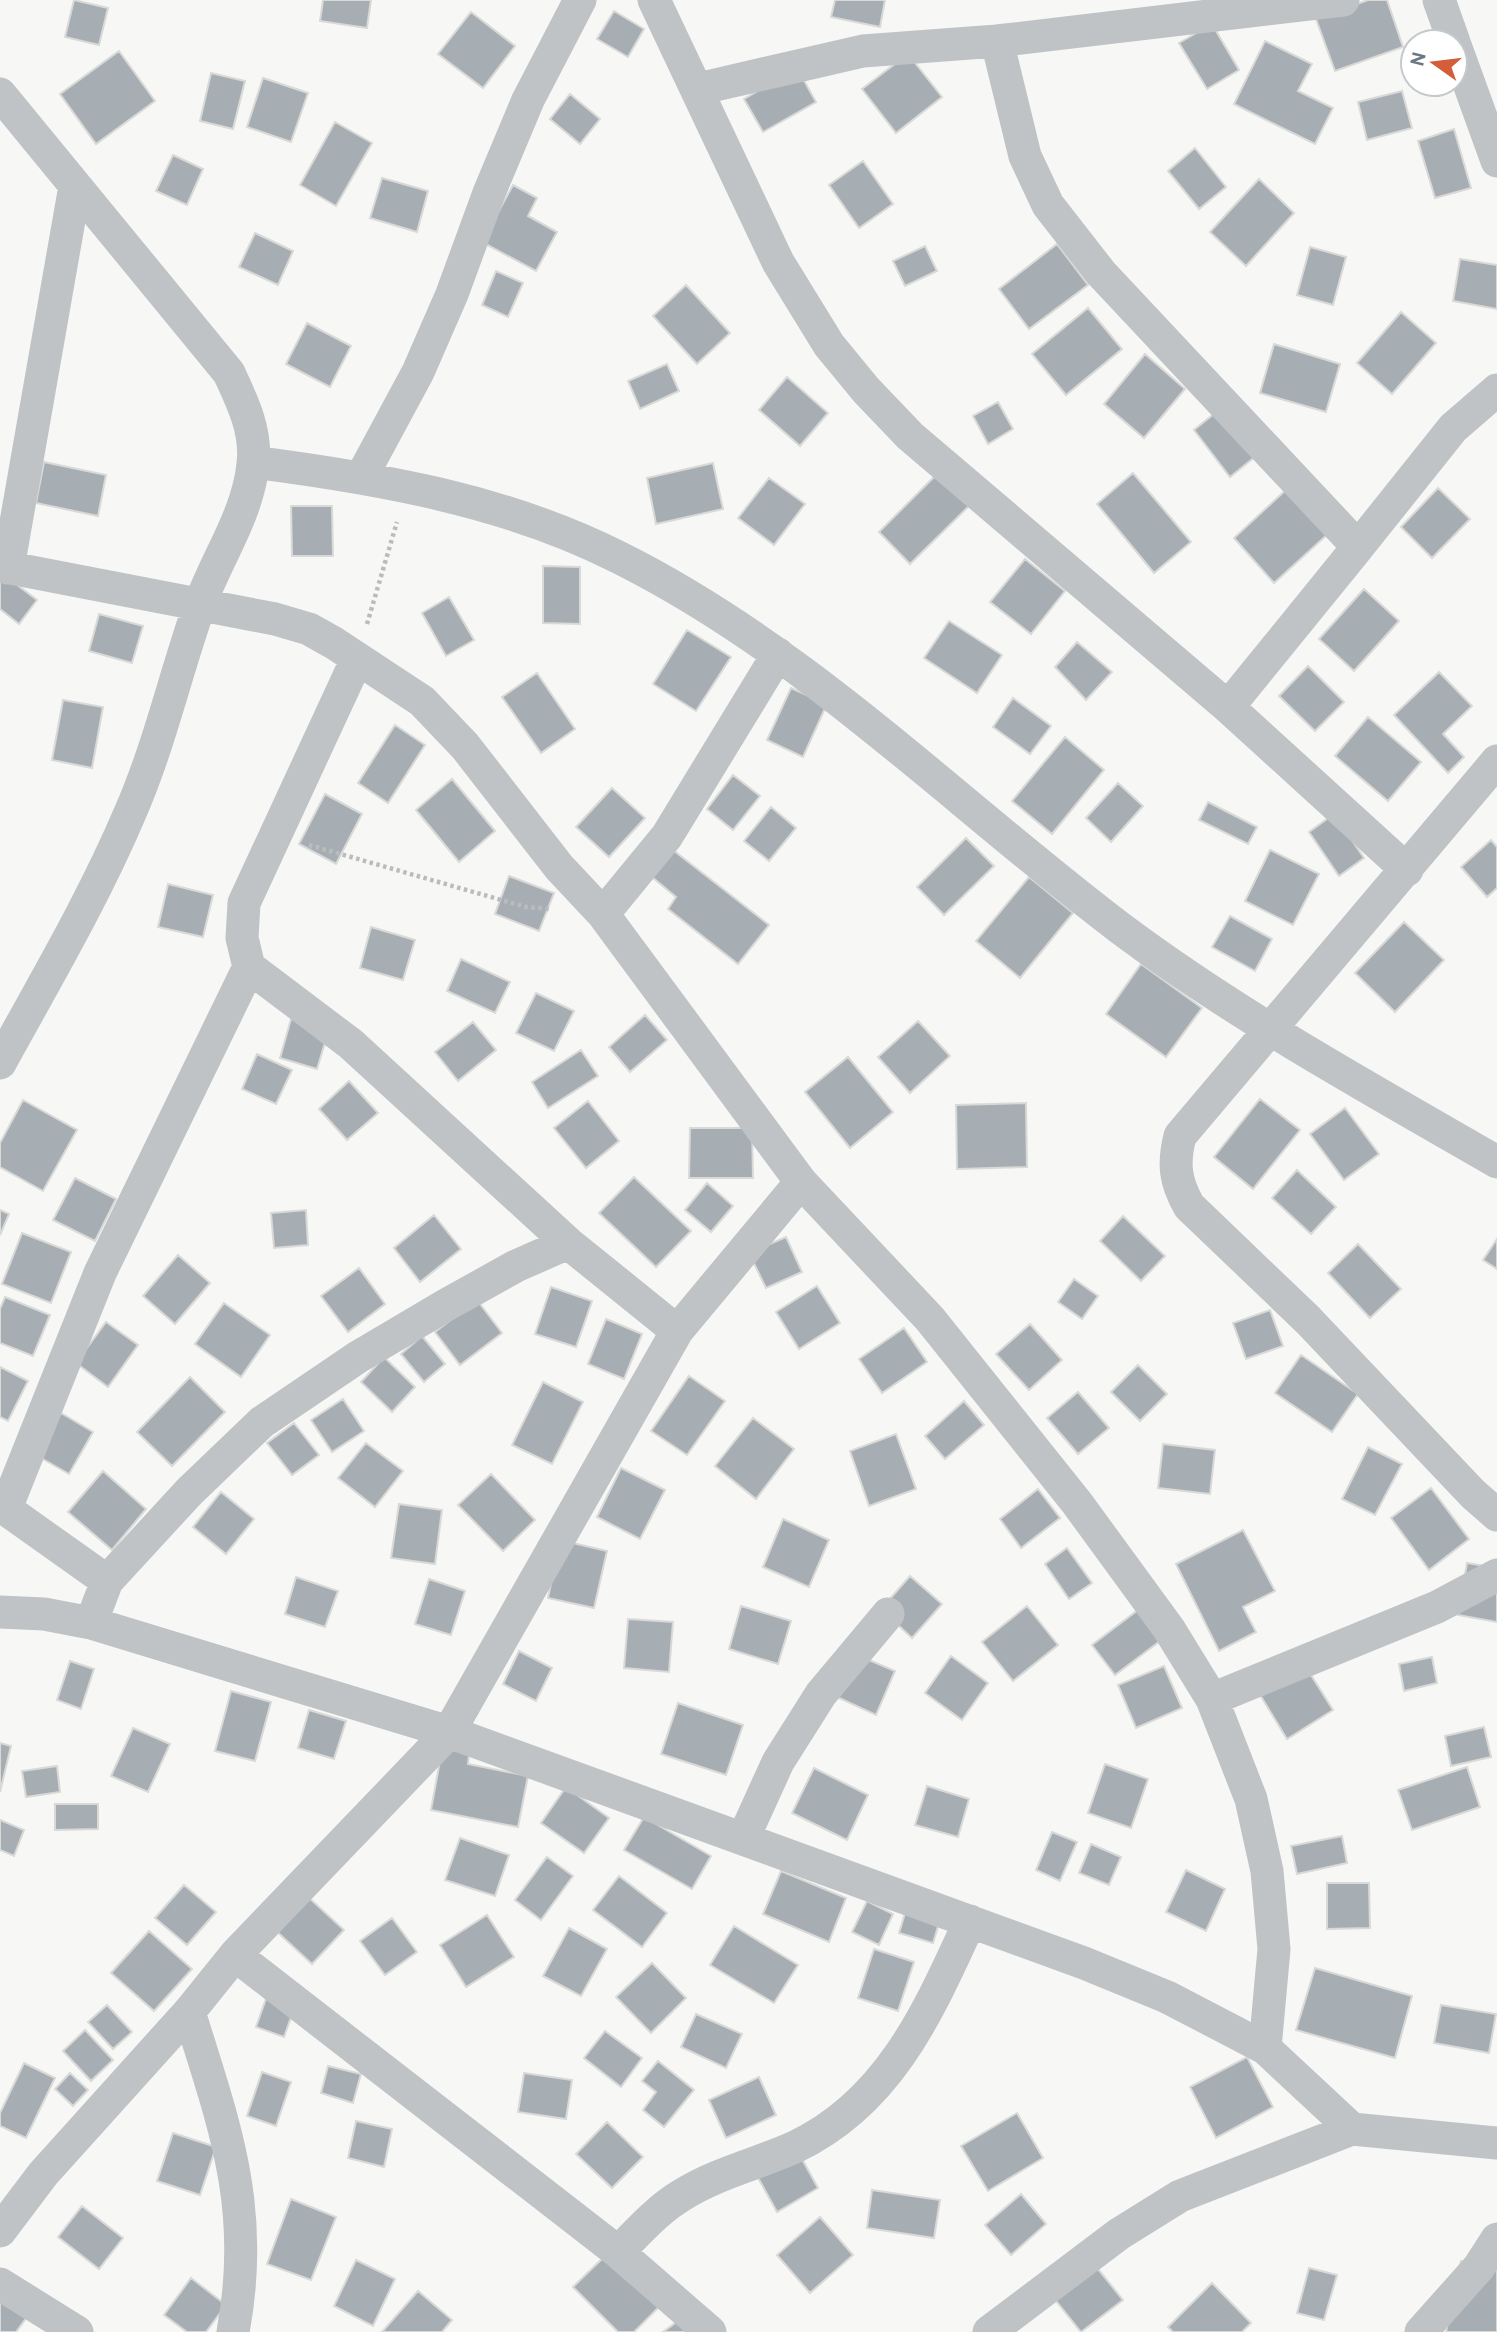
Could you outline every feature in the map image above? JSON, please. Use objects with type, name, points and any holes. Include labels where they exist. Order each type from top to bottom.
[{"type":"street","points":[[362,476],[418,372],[452,294],[489,193],[528,100],[580,0]]},
{"type":"street","points":[[654,0],[778,262],[829,345],[866,390],[910,436],[1228,707],[1407,870]]},
{"type":"street","points":[[698,89],[863,51],[997,41],[1343,0]]},
{"type":"street","points":[[1438,0],[1448,28]]},
{"type":"street","points":[[997,41],[1025,156],[1048,205],[1101,273],[1358,547]]},
{"type":"street","points":[[1469,85],[1497,161]]},
{"type":"street","points":[[0,94],[229,373],[248,413],[253,462],[244,505],[200,606],[166,715],[131,813],[73,931],[0,1063]]},
{"type":"street","points":[[75,186],[4,567],[275,619],[309,629],[422,701],[464,746],[559,867],[603,914],[801,1181],[930,1319],[1069,1492],[1169,1629],[1212,1699],[1251,1799],[1266,1871],[1274,1949],[1265,2048]]},
{"type":"street","points":[[1228,707],[1453,428],[1497,390]]},
{"type":"street","points":[[253,462],[362,476],[523,517],[616,555],[698,600],[778,654],[1120,928],[1270,1031],[1497,1162]]},
{"type":"street","points":[[603,914],[667,836],[778,654]]},
{"type":"street","points":[[357,659],[244,903],[242,938],[249,967],[351,1044],[568,1243],[677,1331]]},
{"type":"street","points":[[1497,761],[1180,1136],[1173,1161],[1178,1187],[1189,1206],[1308,1320],[1473,1494],[1497,1515]]},
{"type":"street","points":[[107,1581],[3,1507],[100,1273],[249,967]]},
{"type":"street","points":[[0,2231],[43,2174],[189,2012],[235,1955],[449,1732],[677,1331],[801,1181]]},
{"type":"street","points":[[91,1623],[107,1581],[189,1492],[262,1422],[358,1357],[446,1305],[516,1266],[568,1243]]},
{"type":"street","points":[[1212,1699],[1437,1607],[1497,1575]]},
{"type":"street","points":[[0,1612],[44,1614],[91,1623],[449,1732],[970,1921],[1167,1997],[1265,2048],[1352,2129]]},
{"type":"street","points":[[743,1839],[778,1762],[821,1694],[888,1614]]},
{"type":"street","points":[[618,2252],[659,2211],[682,2194],[796,2146],[843,2115],[883,2081],[927,2014],[970,1921]]},
{"type":"street","points":[[235,1955],[618,2252],[710,2332]]},
{"type":"street","points":[[189,2012],[234,2162],[241,2209],[243,2264],[233,2332]]},
{"type":"street","points":[[989,2332],[1119,2234],[1180,2196],[1352,2129],[1497,2143]]},
{"type":"street","points":[[1421,2332],[1479,2267],[1497,2238]]},
{"type":"street","points":[[0,2284],[77,2332]]},
{"type":"path","points":[[357,659],[408,488]]},
{"type":"path","points":[[275,835],[526,907],[603,914]]},
{"type":"building","points":[[74,0],[108,8],[99,45],[65,37]]},
{"type":"building","points":[[323,0],[371,0],[367,28],[320,21]]},
{"type":"building","points":[[835,0],[885,0],[880,27],[831,17]]},
{"type":"building","points":[[1368,0],[1387,0],[1399,35],[1399,48],[1335,71],[1316,19]]},
{"type":"building","points":[[614,11],[644,29],[628,57],[597,39]]},
{"type":"building","points":[[471,12],[515,46],[483,88],[438,54]]},
{"type":"building","points":[[1212,24],[1239,70],[1207,89],[1179,43]]},
{"type":"building","points":[[1265,41],[1312,64],[1298,91],[1333,108],[1315,144],[1234,104]]},
{"type":"building","points":[[119,51],[155,101],[96,144],[60,94]]},
{"type":"building","points":[[908,54],[942,97],[896,133],[862,89]]},
{"type":"building","points":[[797,68],[816,102],[763,132],[744,99]]},
{"type":"building","points":[[211,73],[245,81],[233,129],[200,121]]},
{"type":"building","points":[[263,78],[308,93],[291,142],[247,127]]},
{"type":"building","points":[[1399,92],[1399,98],[1404,98],[1412,128],[1367,140],[1358,102]]},
{"type":"building","points":[[570,94],[600,119],[580,144],[550,119]]},
{"type":"building","points":[[335,122],[372,143],[336,206],[300,185]]},
{"type":"building","points":[[1454,129],[1471,188],[1435,198],[1418,141]]},
{"type":"building","points":[[1195,148],[1226,187],[1199,209],[1168,171]]},
{"type":"building","points":[[173,155],[203,169],[187,205],[156,191]]},
{"type":"building","points":[[863,161],[893,204],[859,228],[829,185]]},
{"type":"building","points":[[382,178],[428,191],[417,232],[370,218]]},
{"type":"building","points":[[1259,179],[1294,213],[1246,266],[1210,232]]},
{"type":"building","points":[[513,185],[537,198],[528,216],[557,232],[536,271],[482,242]]},
{"type":"building","points":[[255,233],[293,251],[278,285],[239,267]]},
{"type":"building","points":[[1057,244],[1088,285],[1029,329],[999,289]]},
{"type":"building","points":[[925,246],[937,271],[905,286],[893,261]]},
{"type":"building","points":[[1310,247],[1346,257],[1333,305],[1297,295]]},
{"type":"building","points":[[1460,259],[1497,265],[1497,309],[1453,301]]},
{"type":"building","points":[[496,271],[523,283],[508,317],[482,305]]},
{"type":"building","points":[[686,285],[730,333],[697,364],[653,316]]},
{"type":"building","points":[[1088,308],[1122,349],[1066,395],[1032,354]]},
{"type":"building","points":[[1401,312],[1436,343],[1392,394],[1357,363]]},
{"type":"building","points":[[307,323],[351,346],[330,387],[286,364]]},
{"type":"building","points":[[1274,344],[1340,364],[1326,412],[1260,393]]},
{"type":"building","points":[[1145,354],[1185,389],[1144,438],[1104,404]]},
{"type":"building","points":[[667,364],[679,391],[640,409],[628,381]]},
{"type":"building","points":[[787,377],[828,413],[800,446],[759,410]]},
{"type":"building","points":[[998,402],[1013,429],[988,444],[973,416]]},
{"type":"building","points":[[1220,409],[1256,456],[1230,477],[1194,430]]},
{"type":"building","points":[[44,462],[106,475],[98,516],[36,503]]},
{"type":"building","points":[[713,463],[723,509],[656,524],[647,478]]},
{"type":"building","points":[[1133,473],[1191,542],[1154,573],[1097,504]]},
{"type":"building","points":[[937,474],[969,506],[910,564],[879,532]]},
{"type":"building","points":[[769,478],[805,504],[774,545],[738,518]]},
{"type":"building","points":[[1288,488],[1329,533],[1274,583],[1234,538]]},
{"type":"building","points":[[1438,488],[1470,519],[1432,558],[1401,527]]},
{"type":"building","points":[[291,506],[332,506],[333,556],[292,556]]},
{"type":"building","points":[[1025,559],[1065,591],[1031,634],[990,602]]},
{"type":"building","points":[[543,566],[580,567],[580,624],[543,623]]},
{"type":"building","points":[[0,572],[37,600],[19,624],[0,609]]},
{"type":"building","points":[[1364,589],[1399,621],[1354,671],[1319,639]]},
{"type":"building","points":[[449,597],[474,640],[446,656],[422,613]]},
{"type":"building","points":[[99,614],[143,626],[132,663],[89,651]]},
{"type":"building","points":[[949,621],[1002,655],[977,693],[924,658]]},
{"type":"building","points":[[687,630],[731,657],[696,711],[653,684]]},
{"type":"building","points":[[1077,642],[1112,672],[1086,700],[1055,667]]},
{"type":"building","points":[[1308,666],[1344,702],[1315,731],[1279,696]]},
{"type":"building","points":[[1439,672],[1472,706],[1443,734],[1464,757],[1448,773],[1394,715]]},
{"type":"building","points":[[537,673],[575,729],[541,753],[502,697]]},
{"type":"building","points":[[791,688],[827,704],[803,757],[767,740]]},
{"type":"building","points":[[1013,698],[1051,726],[1030,754],[993,727]]},
{"type":"building","points":[[63,700],[103,707],[92,768],[52,760]]},
{"type":"building","points":[[1368,717],[1421,762],[1388,801],[1335,756]]},
{"type":"building","points":[[395,725],[425,745],[388,803],[358,783]]},
{"type":"building","points":[[1065,737],[1104,770],[1052,834],[1012,801]]},
{"type":"building","points":[[733,775],[760,796],[733,830],[707,809]]},
{"type":"building","points":[[452,779],[495,831],[459,862],[416,810]]},
{"type":"building","points":[[1118,783],[1143,806],[1111,842],[1086,818]]},
{"type":"building","points":[[612,788],[645,818],[609,857],[576,827]]},
{"type":"building","points":[[325,794],[362,814],[336,864],[299,844]]},
{"type":"building","points":[[1208,802],[1257,827],[1248,844],[1199,820]]},
{"type":"building","points":[[771,807],[796,828],[769,861],[744,841]]},
{"type":"building","points":[[1334,814],[1364,858],[1339,876],[1309,832]]},
{"type":"building","points":[[966,838],[994,866],[944,915],[917,887]]},
{"type":"building","points":[[1491,840],[1497,847],[1497,888],[1487,897],[1461,867]]},
{"type":"building","points":[[673,850],[769,925],[738,964],[668,909],[676,897],[652,877]]},
{"type":"building","points":[[1270,850],[1319,874],[1293,925],[1245,901]]},
{"type":"building","points":[[509,876],[554,893],[539,931],[495,914]]},
{"type":"building","points":[[1029,877],[1073,913],[1020,978],[976,941]]},
{"type":"building","points":[[168,884],[213,895],[203,937],[158,927]]},
{"type":"building","points":[[1230,916],[1272,939],[1255,971],[1212,947]]},
{"type":"building","points":[[1404,922],[1444,960],[1395,1012],[1355,973]]},
{"type":"building","points":[[371,927],[415,940],[403,980],[360,968]]},
{"type":"building","points":[[461,959],[510,982],[495,1013],[447,991]]},
{"type":"building","points":[[1141,964],[1202,1008],[1166,1057],[1106,1014]]},
{"type":"building","points":[[536,993],[574,1011],[554,1051],[516,1033]]},
{"type":"building","points":[[293,1012],[331,1023],[317,1069],[280,1058]]},
{"type":"building","points":[[645,1015],[667,1040],[630,1072],[609,1047]]},
{"type":"building","points":[[918,1021],[950,1056],[910,1093],[878,1057]]},
{"type":"building","points":[[473,1022],[496,1050],[458,1081],[435,1052]]},
{"type":"building","points":[[581,1050],[598,1076],[548,1108],[532,1082]]},
{"type":"building","points":[[257,1054],[292,1070],[276,1104],[242,1089]]},
{"type":"building","points":[[848,1057],[893,1112],[850,1148],[805,1092]]},
{"type":"building","points":[[349,1081],[378,1113],[347,1140],[319,1109]]},
{"type":"building","points":[[1260,1099],[1300,1130],[1253,1189],[1214,1157]]},
{"type":"building","points":[[23,1100],[77,1130],[43,1191],[0,1167],[0,1143]]},
{"type":"building","points":[[588,1101],[619,1141],[586,1168],[554,1128]]},
{"type":"building","points":[[1026,1103],[1027,1167],[957,1169],[956,1105]]},
{"type":"building","points":[[1345,1108],[1379,1154],[1344,1180],[1310,1134]]},
{"type":"building","points":[[690,1128],[752,1128],[753,1178],[689,1178]]},
{"type":"building","points":[[1297,1170],[1336,1207],[1311,1234],[1272,1198]]},
{"type":"building","points":[[634,1177],[691,1231],[656,1267],[599,1213]]},
{"type":"building","points":[[75,1178],[116,1199],[95,1241],[53,1220]]},
{"type":"building","points":[[707,1183],[733,1206],[711,1232],[685,1210]]},
{"type":"building","points":[[0,1210],[9,1214],[0,1235]]},
{"type":"building","points":[[306,1210],[308,1245],[274,1248],[271,1213]]},
{"type":"building","points":[[434,1215],[461,1249],[420,1282],[394,1248]]},
{"type":"building","points":[[1123,1216],[1165,1256],[1141,1281],[1100,1241]]},
{"type":"building","points":[[22,1233],[71,1252],[51,1303],[2,1284]]},
{"type":"building","points":[[786,1237],[802,1272],[766,1288],[749,1253]]},
{"type":"building","points":[[1497,1239],[1497,1269],[1483,1260]]},
{"type":"building","points":[[1358,1244],[1401,1289],[1370,1318],[1328,1273]]},
{"type":"building","points":[[178,1255],[210,1283],[175,1324],[143,1296]]},
{"type":"building","points":[[359,1268],[385,1304],[348,1332],[321,1296]]},
{"type":"building","points":[[1074,1279],[1098,1296],[1082,1319],[1058,1302]]},
{"type":"building","points":[[817,1286],[840,1323],[799,1349],[776,1312]]},
{"type":"building","points":[[551,1287],[592,1301],[576,1347],[535,1334]]},
{"type":"building","points":[[5,1297],[50,1315],[33,1356],[0,1343],[0,1309]]},
{"type":"building","points":[[477,1300],[502,1333],[460,1365],[435,1332]]},
{"type":"building","points":[[224,1303],[270,1335],[241,1377],[195,1344]]},
{"type":"building","points":[[1270,1310],[1283,1346],[1246,1359],[1233,1323]]},
{"type":"building","points":[[606,1319],[642,1334],[624,1379],[588,1364]]},
{"type":"building","points":[[106,1322],[138,1345],[108,1387],[76,1363]]},
{"type":"building","points":[[1030,1324],[1062,1360],[1029,1390],[996,1354]]},
{"type":"building","points":[[904,1328],[927,1362],[882,1393],[859,1359]]},
{"type":"building","points":[[422,1336],[445,1364],[424,1382],[401,1354]]},
{"type":"building","points":[[1301,1355],[1358,1394],[1332,1432],[1275,1393]]},
{"type":"building","points":[[384,1357],[415,1387],[392,1412],[361,1382]]},
{"type":"building","points":[[1138,1365],[1167,1394],[1140,1421],[1111,1392]]},
{"type":"building","points":[[0,1367],[28,1381],[8,1421],[0,1417]]},
{"type":"building","points":[[689,1376],[725,1401],[687,1455],[651,1431]]},
{"type":"building","points":[[190,1377],[225,1412],[172,1466],[137,1432]]},
{"type":"building","points":[[543,1382],[583,1402],[552,1464],[512,1445]]},
{"type":"building","points":[[1078,1392],[1109,1428],[1078,1454],[1047,1418]]},
{"type":"building","points":[[343,1399],[364,1431],[332,1452],[311,1420]]},
{"type":"building","points":[[964,1401],[984,1425],[945,1459],[925,1436]]},
{"type":"building","points":[[61,1413],[93,1432],[69,1474],[36,1455]]},
{"type":"building","points":[[753,1418],[794,1449],[756,1499],[715,1466]]},
{"type":"building","points":[[294,1423],[319,1455],[292,1475],[267,1443]]},
{"type":"building","points":[[896,1434],[916,1489],[869,1506],[850,1451]]},
{"type":"building","points":[[366,1443],[403,1471],[375,1507],[338,1478]]},
{"type":"building","points":[[1163,1444],[1215,1450],[1210,1494],[1158,1488]]},
{"type":"building","points":[[1368,1447],[1402,1464],[1375,1515],[1342,1499]]},
{"type":"building","points":[[621,1468],[665,1490],[640,1539],[597,1517]]},
{"type":"building","points":[[103,1471],[146,1509],[112,1550],[68,1512]]},
{"type":"building","points":[[491,1474],[535,1520],[503,1551],[458,1505]]},
{"type":"building","points":[[1431,1488],[1469,1539],[1429,1570],[1391,1518]]},
{"type":"building","points":[[1038,1489],[1060,1518],[1021,1548],[1000,1519]]},
{"type":"building","points":[[221,1492],[254,1519],[226,1554],[193,1527]]},
{"type":"building","points":[[399,1504],[442,1510],[435,1564],[391,1558]]},
{"type":"building","points":[[783,1519],[829,1540],[809,1587],[763,1567]]},
{"type":"building","points":[[1243,1530],[1275,1591],[1243,1607],[1256,1632],[1219,1651],[1176,1564]]},
{"type":"building","points":[[560,1540],[607,1551],[594,1608],[548,1598]]},
{"type":"building","points":[[1067,1548],[1092,1583],[1069,1599],[1045,1564]]},
{"type":"building","points":[[1467,1563],[1497,1568],[1497,1622],[1458,1615]]},
{"type":"building","points":[[910,1576],[942,1604],[912,1638],[881,1609]]},
{"type":"building","points":[[296,1577],[338,1591],[325,1627],[285,1614]]},
{"type":"building","points":[[429,1579],[465,1591],[451,1635],[415,1624]]},
{"type":"building","points":[[741,1606],[791,1621],[778,1664],[729,1649]]},
{"type":"building","points":[[1027,1606],[1058,1645],[1013,1681],[982,1642]]},
{"type":"building","points":[[1138,1610],[1160,1641],[1115,1675],[1092,1645]]},
{"type":"building","points":[[628,1619],[673,1622],[669,1672],[624,1668]]},
{"type":"building","points":[[519,1651],[552,1668],[536,1701],[503,1684]]},
{"type":"building","points":[[855,1654],[895,1671],[876,1715],[837,1697]]},
{"type":"building","points":[[951,1656],[988,1683],[962,1720],[925,1693]]},
{"type":"building","points":[[1299,1656],[1333,1710],[1287,1739],[1254,1685]]},
{"type":"building","points":[[1432,1657],[1437,1683],[1404,1691],[1399,1664]]},
{"type":"building","points":[[70,1661],[94,1669],[81,1709],[57,1700]]},
{"type":"building","points":[[1164,1666],[1182,1708],[1136,1728],[1118,1685]]},
{"type":"building","points":[[231,1691],[271,1702],[255,1761],[215,1751]]},
{"type":"building","points":[[678,1703],[743,1725],[726,1775],[661,1754]]},
{"type":"building","points":[[309,1710],[346,1721],[334,1759],[298,1748]]},
{"type":"building","points":[[1484,1727],[1491,1757],[1451,1766],[1445,1736]]},
{"type":"building","points":[[133,1728],[170,1744],[148,1792],[111,1776]]},
{"type":"building","points":[[0,1743],[11,1746],[0,1792]]},
{"type":"building","points":[[443,1744],[470,1748],[468,1764],[528,1776],[518,1827],[431,1810]]},
{"type":"building","points":[[1105,1764],[1148,1779],[1131,1828],[1088,1813]]},
{"type":"building","points":[[57,1766],[60,1792],[26,1797],[22,1771]]},
{"type":"building","points":[[1467,1767],[1480,1807],[1412,1830],[1398,1790]]},
{"type":"building","points":[[814,1768],[868,1795],[847,1840],[792,1813]]},
{"type":"building","points":[[927,1786],[969,1799],[958,1837],[915,1825]]},
{"type":"building","points":[[566,1787],[609,1818],[584,1853],[541,1823]]},
{"type":"building","points":[[55,1804],[98,1804],[98,1829],[55,1830]]},
{"type":"building","points":[[644,1817],[711,1856],[692,1889],[624,1850]]},
{"type":"building","points":[[0,1820],[24,1830],[14,1856],[0,1850]]},
{"type":"building","points":[[1052,1832],[1077,1842],[1060,1881],[1036,1870]]},
{"type":"building","points":[[1342,1836],[1347,1863],[1297,1874],[1291,1846]]},
{"type":"building","points":[[460,1838],[509,1855],[495,1896],[445,1880]]},
{"type":"building","points":[[1091,1844],[1121,1857],[1109,1885],[1079,1873]]},
{"type":"building","points":[[547,1857],[573,1876],[541,1920],[515,1900]]},
{"type":"building","points":[[1186,1870],[1225,1889],[1206,1931],[1166,1912]]},
{"type":"building","points":[[781,1871],[846,1898],[829,1942],[763,1914]]},
{"type":"building","points":[[619,1876],[667,1913],[642,1947],[593,1910]]},
{"type":"building","points":[[1327,1883],[1369,1883],[1370,1928],[1327,1929]]},
{"type":"building","points":[[184,1885],[216,1912],[187,1945],[155,1918]]},
{"type":"building","points":[[306,1895],[344,1930],[312,1964],[274,1929]]},
{"type":"building","points":[[867,1901],[893,1914],[879,1945],[852,1932]]},
{"type":"building","points":[[906,1910],[940,1920],[933,1943],[899,1933]]},
{"type":"building","points":[[487,1915],[514,1957],[466,1987],[440,1945]]},
{"type":"building","points":[[392,1918],[417,1952],[385,1975],[360,1941]]},
{"type":"building","points":[[734,1926],[798,1965],[774,2003],[710,1965]]},
{"type":"building","points":[[569,1928],[607,1949],[581,1996],[543,1976]]},
{"type":"building","points":[[149,1931],[192,1969],[154,2011],[111,1973]]},
{"type":"building","points":[[874,1949],[914,1962],[898,2011],[858,1998]]},
{"type":"building","points":[[652,1963],[686,1998],[651,2033],[616,1997]]},
{"type":"building","points":[[1315,1968],[1412,1996],[1395,2058],[1296,2030]]},
{"type":"building","points":[[267,1996],[295,2006],[284,2037],[256,2027]]},
{"type":"building","points":[[107,2005],[132,2032],[113,2049],[88,2022]]},
{"type":"building","points":[[1441,2005],[1496,2014],[1489,2053],[1434,2043]]},
{"type":"building","points":[[696,2014],[742,2034],[726,2068],[681,2047]]},
{"type":"building","points":[[85,2030],[113,2060],[91,2081],[63,2051]]},
{"type":"building","points":[[605,2031],[642,2058],[621,2087],[584,2058]]},
{"type":"building","points":[[1247,2057],[1273,2107],[1216,2138],[1190,2087]]},
{"type":"building","points":[[658,2061],[694,2090],[664,2127],[643,2110],[656,2092],[642,2081]]},
{"type":"building","points":[[24,2063],[55,2078],[26,2138],[0,2126],[0,2113]]},
{"type":"building","points":[[328,2066],[361,2074],[353,2103],[321,2093]]},
{"type":"building","points":[[262,2072],[291,2082],[276,2126],[247,2116]]},
{"type":"building","points":[[70,2073],[88,2090],[73,2106],[55,2089]]},
{"type":"building","points":[[524,2073],[572,2080],[566,2119],[518,2112]]},
{"type":"building","points":[[759,2077],[776,2115],[726,2138],[709,2100]]},
{"type":"building","points":[[1017,2113],[1043,2158],[988,2191],[961,2146]]},
{"type":"building","points":[[356,2121],[392,2129],[384,2167],[348,2158]]},
{"type":"building","points":[[607,2122],[643,2157],[612,2188],[576,2154]]},
{"type":"building","points":[[173,2133],[216,2147],[200,2195],[157,2181]]},
{"type":"building","points":[[797,2150],[818,2188],[777,2212],[756,2174]]},
{"type":"building","points":[[872,2190],[940,2200],[934,2238],[867,2228]]},
{"type":"building","points":[[1021,2194],[1046,2224],[1011,2255],[985,2225]]},
{"type":"building","points":[[291,2199],[336,2217],[311,2280],[267,2264]]},
{"type":"building","points":[[82,2206],[123,2238],[99,2269],[58,2237]]},
{"type":"building","points":[[820,2217],[853,2255],[810,2293],[777,2255]]},
{"type":"building","points":[[607,2254],[659,2307],[634,2332],[618,2332],[573,2287]]},
{"type":"building","points":[[356,2260],[395,2279],[373,2326],[334,2306]]},
{"type":"building","points":[[1461,2261],[1497,2269],[1497,2332],[1446,2332]]},
{"type":"building","points":[[1094,2264],[1123,2300],[1081,2332],[1053,2297]]},
{"type":"building","points":[[1309,2268],[1337,2275],[1324,2320],[1297,2313]]},
{"type":"building","points":[[191,2278],[226,2305],[206,2332],[187,2332],[164,2315]]},
{"type":"building","points":[[1212,2283],[1251,2323],[1242,2332],[1173,2332],[1168,2327]]},
{"type":"building","points":[[418,2291],[452,2320],[442,2332],[382,2332]]},
{"type":"building","points":[[0,2297],[27,2317],[16,2332],[0,2332]]},
{"type":"building","points":[[686,2315],[699,2332],[663,2332]]}]
